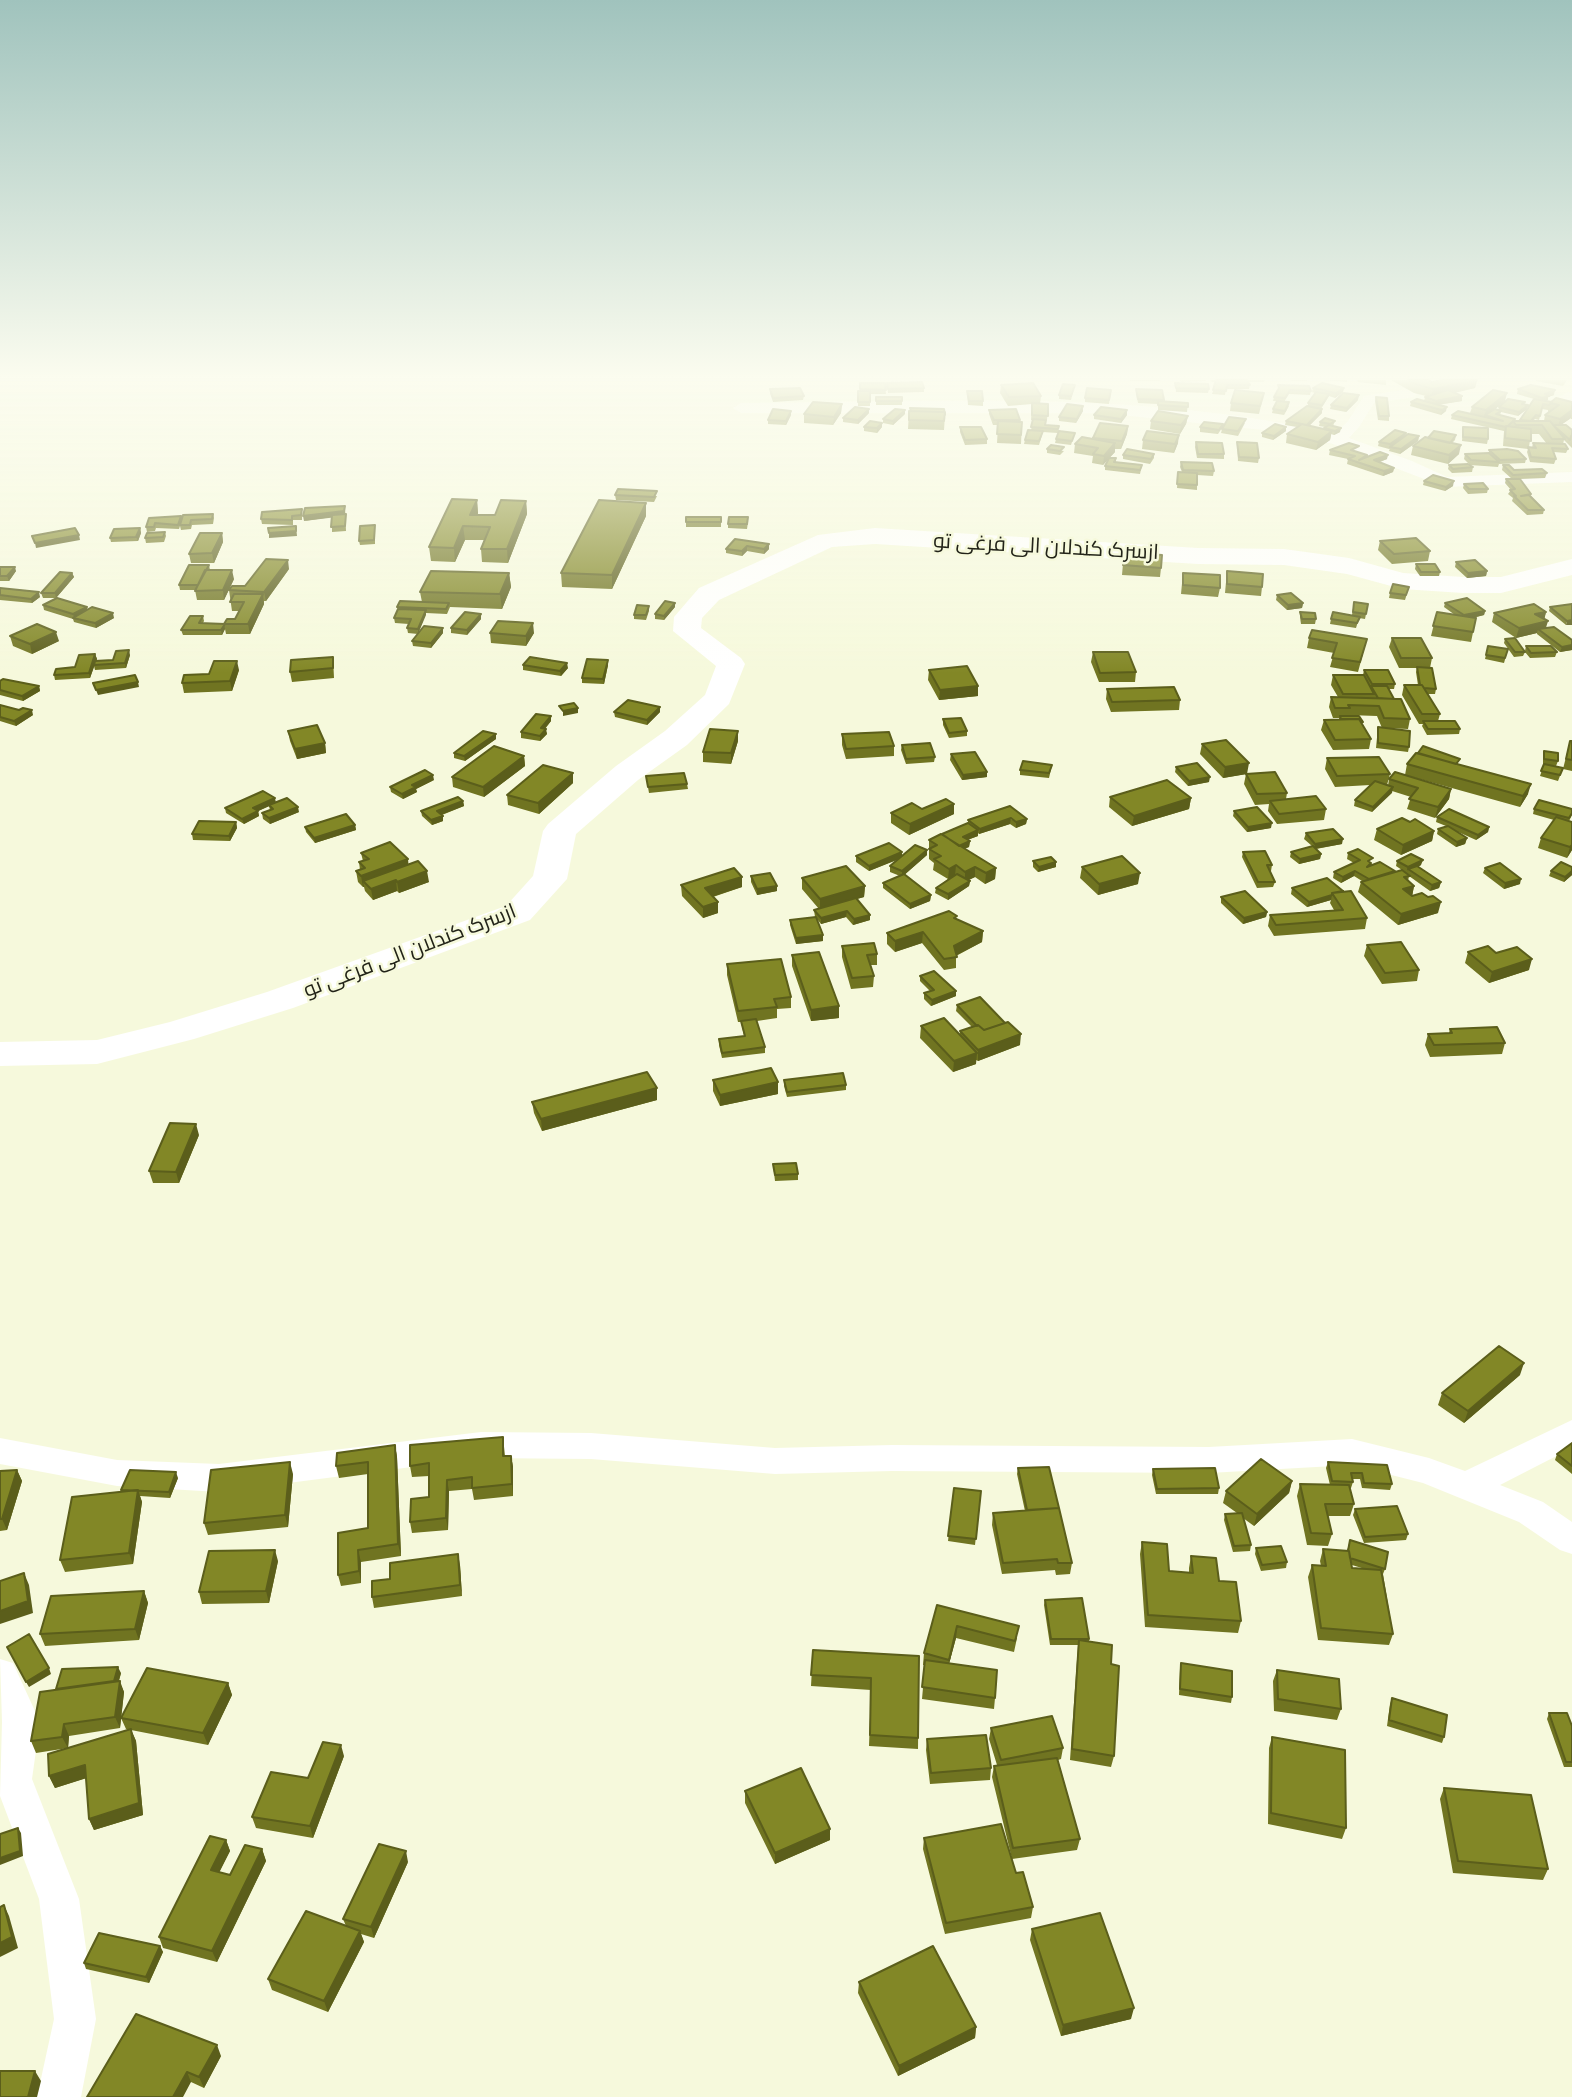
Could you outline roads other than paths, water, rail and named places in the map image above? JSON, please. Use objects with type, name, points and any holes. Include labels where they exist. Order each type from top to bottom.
[{"type":"street","points":[[1436,478],[1445,482],[1550,478]]},
{"type":"street","name":"ازسرک کندلان الی فرغی تو","points":[[0,1054],[97,1052],[181,1031],[280,1000],[518,913],[550,879],[560,831],[627,773],[676,738],[719,698],[731,664],[687,631],[688,617],[709,594],[827,540],[875,536],[1198,556],[1284,557],[1349,566],[1402,581],[1463,585],[1501,585],[1572,567]]},
{"type":"street","points":[[1467,1486],[1572,1433]]},
{"type":"street","points":[[0,1451],[117,1473],[219,1478],[481,1445],[591,1446],[775,1461],[892,1458],[1209,1460],[1352,1452],[1429,1471],[1467,1486],[1531,1512],[1572,1540]]},
{"type":"street","points":[[0,1675],[21,1722],[7,1779],[59,1899],[75,2019],[59,2097]]}]
